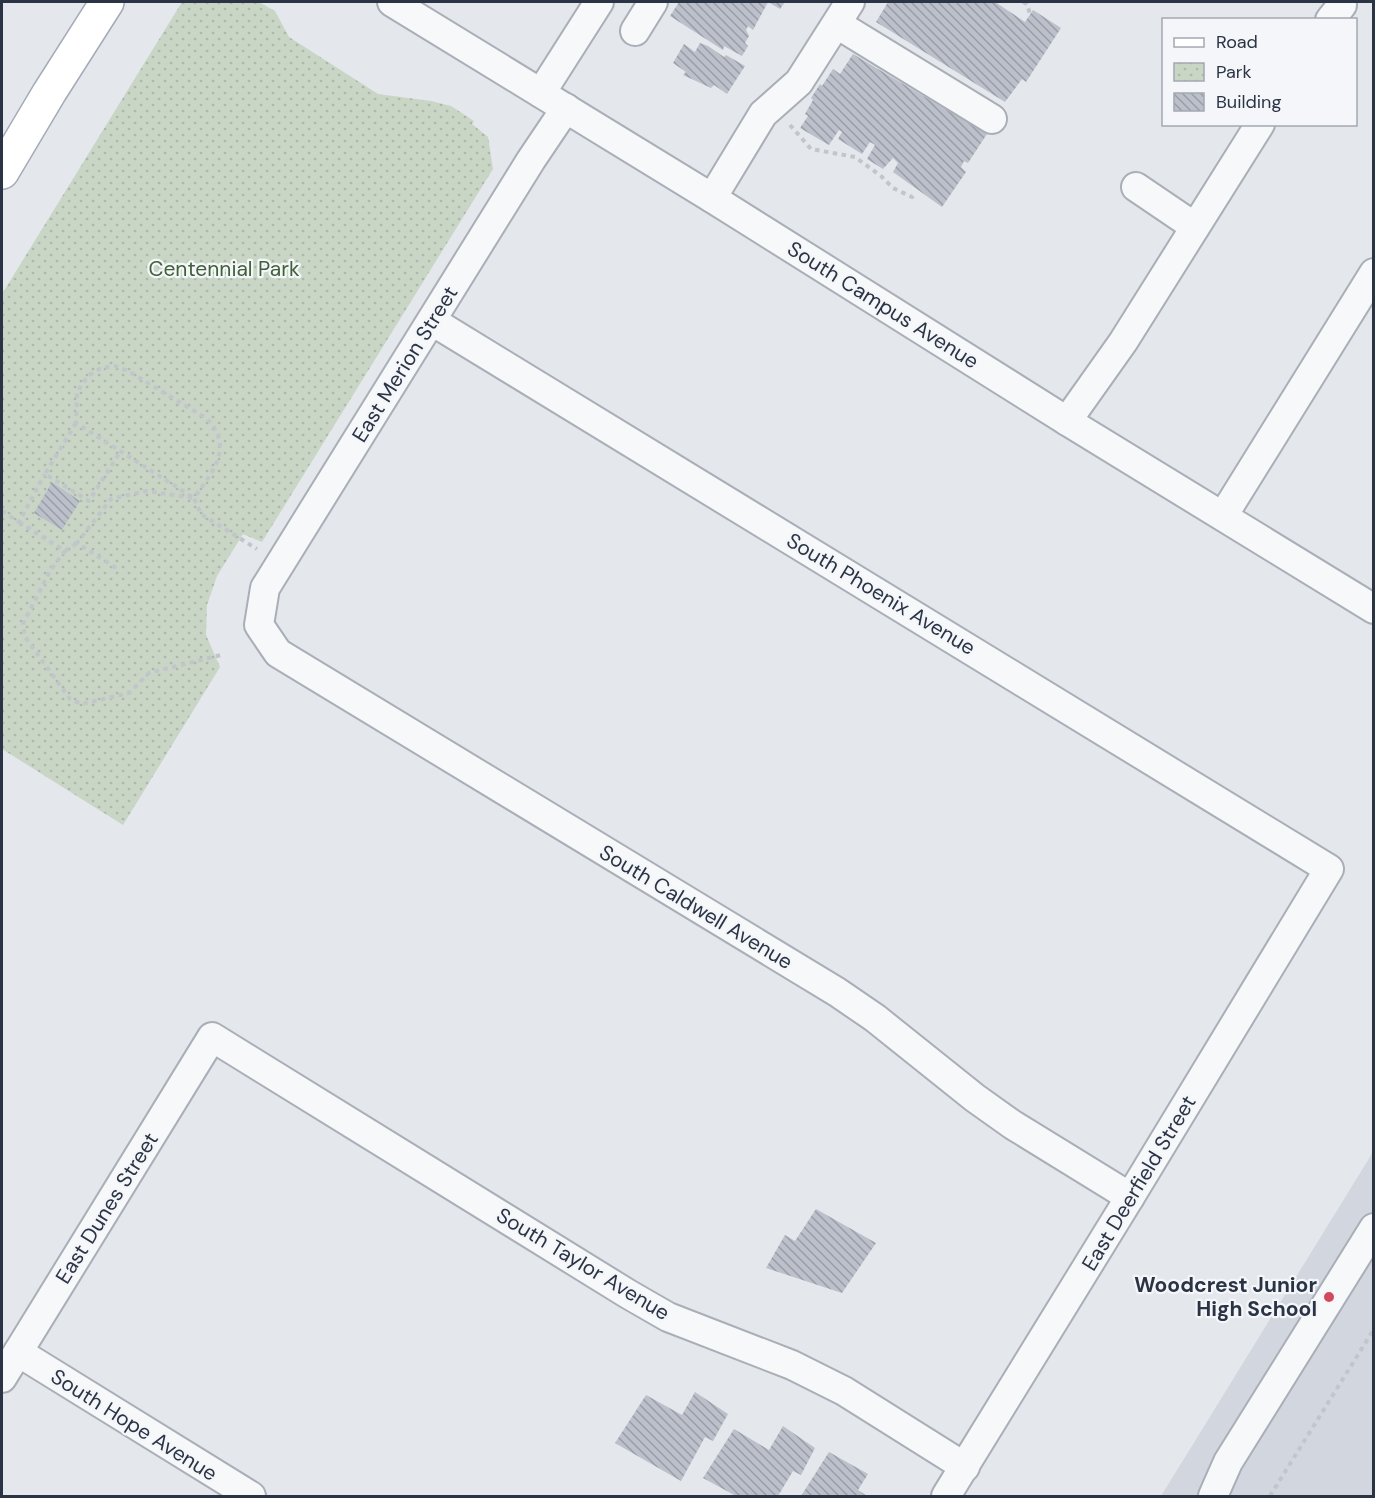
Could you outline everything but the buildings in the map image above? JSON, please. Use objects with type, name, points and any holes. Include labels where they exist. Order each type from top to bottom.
[{"type":"main road","points":[[2,172],[107,2]]},
{"type":"street","name":"South Campus Avenue","points":[[392,2],[1374,609]]},
{"type":"street","points":[[541,93],[598,2]]},
{"type":"street","points":[[635,32],[653,2]]},
{"type":"street","points":[[712,198],[763,114],[798,82],[844,13],[992,119]]},
{"type":"street","name":"East Merion Street","points":[[259,625],[265,588],[531,160],[566,108]]},
{"type":"street","points":[[1067,421],[1123,342],[1259,126]]},
{"type":"street","points":[[1136,187],[1195,227]]},
{"type":"street","points":[[1223,516],[1374,273]]},
{"type":"street","name":"South Phoenix Avenue","points":[[432,321],[1329,869]]},
{"type":"street","name":"South Caldwell Avenue","points":[[259,625],[278,654],[837,992],[1013,1125],[1130,1197]]},
{"type":"street","name":"East Deerfield Street","points":[[946,1497],[1329,869]]},
{"type":"street","name":"East Dunes Street","points":[[2,1378],[212,1037]]},
{"type":"street","name":"South Taylor Avenue","points":[[212,1037],[668,1317],[763,1352],[844,1391],[965,1467]]},
{"type":"street","points":[[1213,1497],[1228,1462],[1374,1228]]},
{"type":"street","name":"South Hope Avenue","points":[[18,1352],[252,1497]]},
{"type":"path","points":[[1023,2],[1027,4],[1030,14]]},
{"type":"path","points":[[785,119],[811,149],[855,157],[882,176],[893,188],[912,196],[916,193]]},
{"type":"path","points":[[19,522],[76,423],[77,392],[88,376],[101,368],[116,366],[128,371],[206,418],[214,426],[219,436],[221,452],[215,466],[194,498]]},
{"type":"path","points":[[76,423],[194,498],[201,514],[281,563]]},
{"type":"path","points":[[45,474],[89,501],[120,452]]},
{"type":"path","points":[[194,498],[146,491],[111,499],[77,543],[66,551],[50,572],[23,624],[25,638],[70,699],[82,704],[129,693],[149,673],[221,655]]},
{"type":"path","points":[[2,511],[66,551]]},
{"type":"path","points":[[77,543],[116,568]]},
{"type":"path","points":[[1270,1497],[1374,1329]]},
{"type":"shaded area","name":"Woodcrest Junior High School","points":[[1373,1152],[1373,1496],[1161,1496],[1195,1441]]},
{"type":"green space","name":"Centennial Park","points":[[182,2],[259,2],[275,11],[289,37],[378,94],[451,106],[474,121],[472,124],[488,137],[493,169],[262,542],[243,534],[217,576],[207,605],[206,635],[220,667],[123,825],[2,749],[2,294]]},
{"type":"place","name":"Woodcrest Junior High School","points":[[1329,1297]]}]
